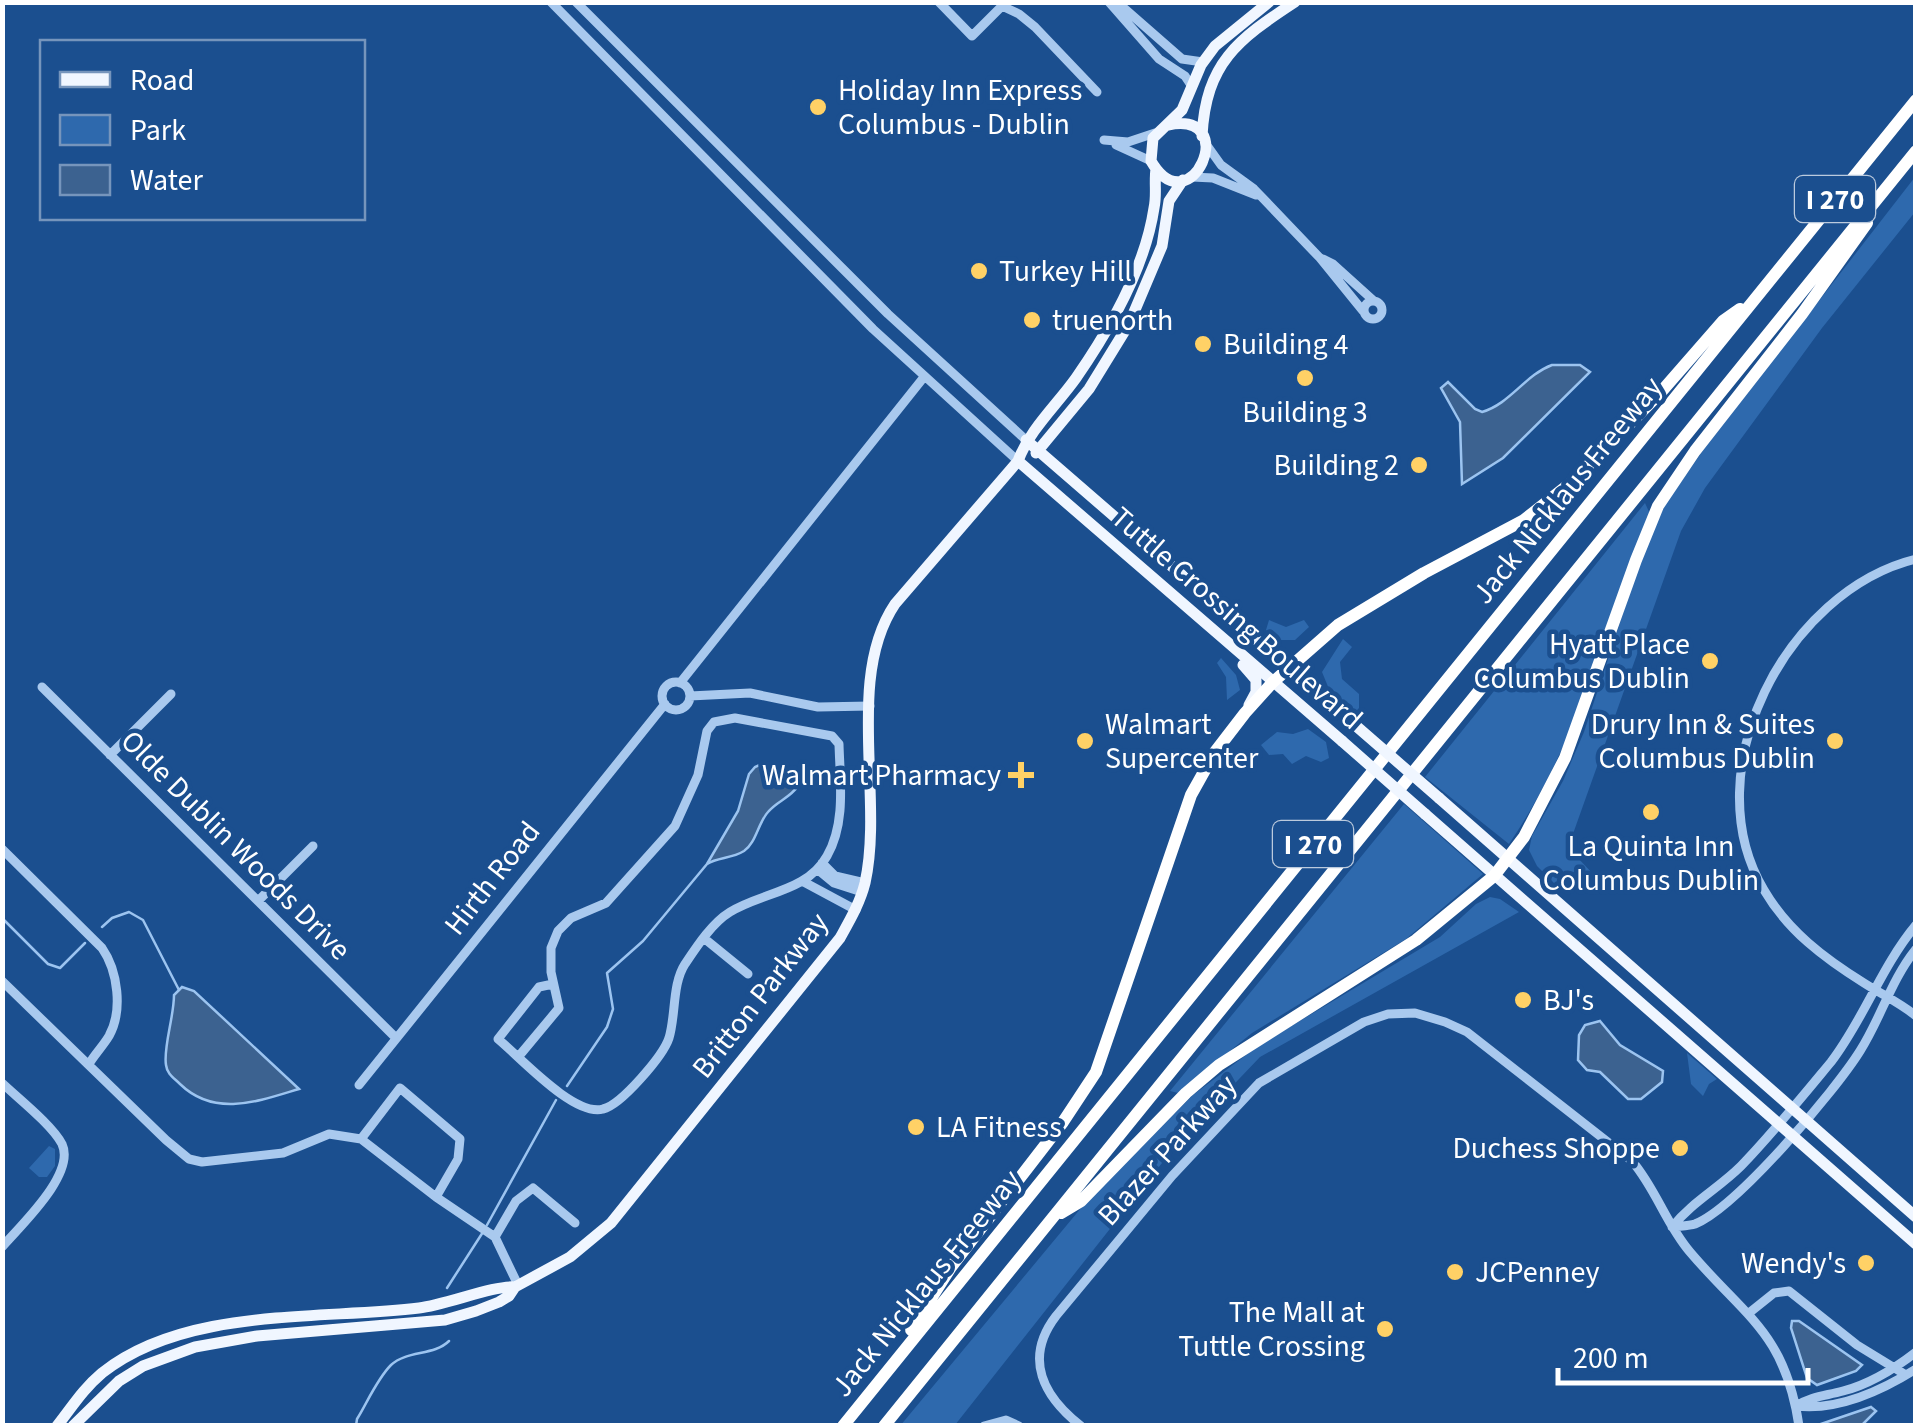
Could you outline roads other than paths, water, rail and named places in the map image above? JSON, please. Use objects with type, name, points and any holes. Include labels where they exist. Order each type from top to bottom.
[{"type":"highway","name":"Jack Nicklaus Freeway","points":[[843,1426],[1916,100]]},
{"type":"highway","name":"Jack Nicklaus Freeway","points":[[884,1426],[1916,151]]},
{"type":"highway","points":[[1050,1220],[1080,1201],[1186,1093],[1218,1066],[1416,940],[1494,876],[1524,837],[1565,758],[1658,506],[1695,451],[1813,299],[1900,170]]},
{"type":"highway","points":[[871,1390],[952,1267],[1064,1122],[1096,1072],[1191,795],[1215,752],[1245,713],[1273,682],[1338,625],[1498,536],[1558,494],[1661,392],[1723,321],[1755,298]]},
{"type":"main road","points":[[1018,461],[1026,440],[1094,350],[1127,289],[1154,213],[1150,146],[1182,110],[1203,62],[1232,29],[1274,6],[1295,2]]},
{"type":"main road","points":[[1018,461],[1040,452],[1089,389],[1129,324],[1162,246],[1169,201],[1205,163],[1206,98],[1216,70],[1274,6]]},
{"type":"main road","points":[[1162,128],[1187,124],[1204,140]]},
{"type":"main road","points":[[1154,165],[1168,178],[1188,178]]},
{"type":"main road","name":"Tuttle Crossing Boulevard","points":[[1026,440],[1916,1216]]},
{"type":"main road","name":"Tuttle Crossing Boulevard","points":[[1018,461],[1916,1244]]},
{"type":"main road","name":"Britton Parkway","points":[[74,1426],[86,1409],[119,1381],[169,1354],[195,1346],[257,1336],[445,1320],[499,1302],[517,1286],[570,1257],[611,1222],[840,938],[856,910],[864,887],[873,655],[888,614],[1018,461]]},
{"type":"main road","points":[[1207,625],[1213,637],[1256,680],[1256,692],[1245,713]]},
{"type":"main road","name":"Britton Parkway","points":[[57,1426],[79,1394],[101,1374],[122,1359],[172,1336],[221,1325],[423,1308],[503,1286],[517,1286]]},
{"type":"street","name":"Tuttle Crossing Boulevard","points":[[551,2],[924,377],[1018,461]]},
{"type":"street","name":"Tuttle Crossing Boulevard","points":[[576,2],[888,314],[1026,440]]},
{"type":"street","points":[[938,2],[972,36],[1002,6]]},
{"type":"street","points":[[987,2],[1019,14],[1035,27],[1097,92]]},
{"type":"street","points":[[1108,2],[1159,60],[1185,76],[1191,85]]},
{"type":"street","points":[[1116,2],[1182,59],[1203,62]]},
{"type":"street","points":[[1154,165],[1104,140],[1128,142],[1162,128]]},
{"type":"street","points":[[1204,140],[1221,165],[1260,196],[1320,258],[1363,311],[1370,318],[1379,316],[1381,307],[1333,264],[1320,258]]},
{"type":"street","points":[[1188,178],[1213,178],[1260,196]]},
{"type":"street","points":[[1363,311],[1366,303],[1374,301]]},
{"type":"street","points":[[680,684],[924,377]]},
{"type":"street","points":[[1916,559],[1869,577],[1852,588],[1823,610],[1802,634],[1760,705],[1742,758],[1738,807],[1746,846],[1764,890],[1808,944],[1916,1016]]},
{"type":"street","points":[[672,683],[686,687],[690,696],[680,710],[665,704],[665,689],[672,683]]},
{"type":"street","name":"Olde Dublin Woods Drive","points":[[42,687],[396,1038]]},
{"type":"street","points":[[690,696],[750,693],[818,707],[870,706]]},
{"type":"street","points":[[110,756],[172,694]]},
{"type":"street","name":"Hirth Road","points":[[359,1085],[665,704]]},
{"type":"street","points":[[519,1056],[558,1008],[551,948],[558,931],[570,918],[606,903],[675,826],[698,775],[708,731],[724,718],[823,732],[839,744],[838,829],[820,866],[802,881],[733,910],[716,922],[681,971],[668,1042],[616,1104],[598,1111],[580,1106],[561,1095],[498,1039],[539,986],[553,984]]},
{"type":"street","points":[[258,902],[313,846]]},
{"type":"street","points":[[2,849],[102,948],[114,965],[118,984],[111,1034],[89,1064]]},
{"type":"street","points":[[820,866],[833,879],[864,887]]},
{"type":"street","points":[[825,896],[833,879]]},
{"type":"street","points":[[802,881],[856,910]]},
{"type":"street","points":[[1672,1226],[1688,1207],[1740,1167],[1843,1045],[1916,925]]},
{"type":"street","points":[[704,939],[748,974]]},
{"type":"street","points":[[1672,1226],[1695,1224],[1722,1204],[1791,1136],[1852,1062],[1916,949]]},
{"type":"street","points":[[2,981],[189,1159],[202,1162],[283,1153],[329,1134],[362,1139],[495,1237],[517,1286]]},
{"type":"street","name":"Blazer Parkway","points":[[1081,1426],[1056,1404],[1044,1386],[1040,1354],[1051,1322],[1172,1176],[1260,1083],[1364,1022],[1388,1014],[1414,1014],[1467,1032],[1632,1161],[1690,1252],[1773,1342],[1796,1406],[1799,1426]]},
{"type":"street","points":[[2,1083],[55,1135],[65,1156],[61,1177],[2,1248]]},
{"type":"street","points":[[362,1139],[400,1088],[460,1138],[458,1158],[436,1197]]},
{"type":"street","points":[[495,1237],[516,1201],[533,1188],[574,1222]]},
{"type":"street","points":[[1749,1313],[1774,1293],[1789,1290],[1857,1346],[1894,1368],[1911,1372]]},
{"type":"street","points":[[1796,1406],[1810,1397],[1858,1386],[1916,1352]]},
{"type":"street","points":[[1796,1406],[1816,1408],[1846,1401],[1911,1372]]},
{"type":"street","points":[[984,1426],[1006,1420],[1019,1426]]},
{"type":"water","points":[[1552,365],[1580,365],[1590,372],[1503,458],[1462,484],[1460,422],[1441,388],[1448,382],[1482,412],[1501,403]]},
{"type":"water","points":[[764,763],[790,772],[798,786],[768,812],[744,851],[707,864],[738,811],[749,774]]},
{"type":"water","points":[[182,987],[194,991],[299,1089],[253,1102],[222,1104],[208,1101],[180,1084],[168,1071],[165,1058],[174,995]]},
{"type":"water","points":[[1600,1021],[1620,1045],[1663,1071],[1662,1082],[1641,1099],[1628,1099],[1600,1072],[1587,1070],[1578,1060],[1579,1035],[1585,1025]]},
{"type":"water","points":[[1792,1321],[1799,1321],[1862,1365],[1856,1371],[1817,1385],[1807,1378]]},
{"type":"water","points":[[1871,1407],[1876,1411],[1862,1425],[1818,1425]]},
{"type":"waterway","points":[[567,1086],[607,1027],[613,1009],[607,973],[643,941],[707,864]]},
{"type":"waterway","points":[[102,927],[112,918],[129,912],[143,920],[179,990]]},
{"type":"waterway","points":[[2,918],[48,964],[60,968],[85,943]]},
{"type":"waterway","points":[[487,1225],[556,1100]]},
{"type":"waterway","points":[[447,1288],[483,1232]]},
{"type":"waterway","points":[[356,1426],[391,1365],[449,1341]]},
{"type":"place","name":"Holiday Inn Express Columbus - Dublin","points":[[818,107]]},
{"type":"place","name":"Turkey Hill","points":[[979,271]]},
{"type":"place","name":"truenorth","points":[[1032,320]]},
{"type":"place","name":"Building 4","points":[[1203,344]]},
{"type":"place","name":"Building 3","points":[[1305,378]]},
{"type":"place","name":"Building 2","points":[[1419,465]]},
{"type":"place","name":"Hyatt Place Columbus Dublin","points":[[1710,661]]},
{"type":"place","name":"Walmart Supercenter","points":[[1085,741]]},
{"type":"place","name":"Drury Inn & Suites Columbus Dublin","points":[[1835,741]]},
{"type":"place","name":"Walmart Pharmacy","points":[[1021,775]]},
{"type":"place","name":"La Quinta Inn Columbus Dublin","points":[[1651,812]]},
{"type":"place","name":"BJ's","points":[[1523,1000]]},
{"type":"place","name":"LA Fitness","points":[[916,1127]]},
{"type":"place","name":"Duchess Shoppe","points":[[1680,1148]]},
{"type":"place","name":"Wendy's","points":[[1866,1263]]},
{"type":"place","name":"JCPenney","points":[[1455,1272]]},
{"type":"place","name":"The Mall at Tuttle Crossing","points":[[1385,1329]]}]
